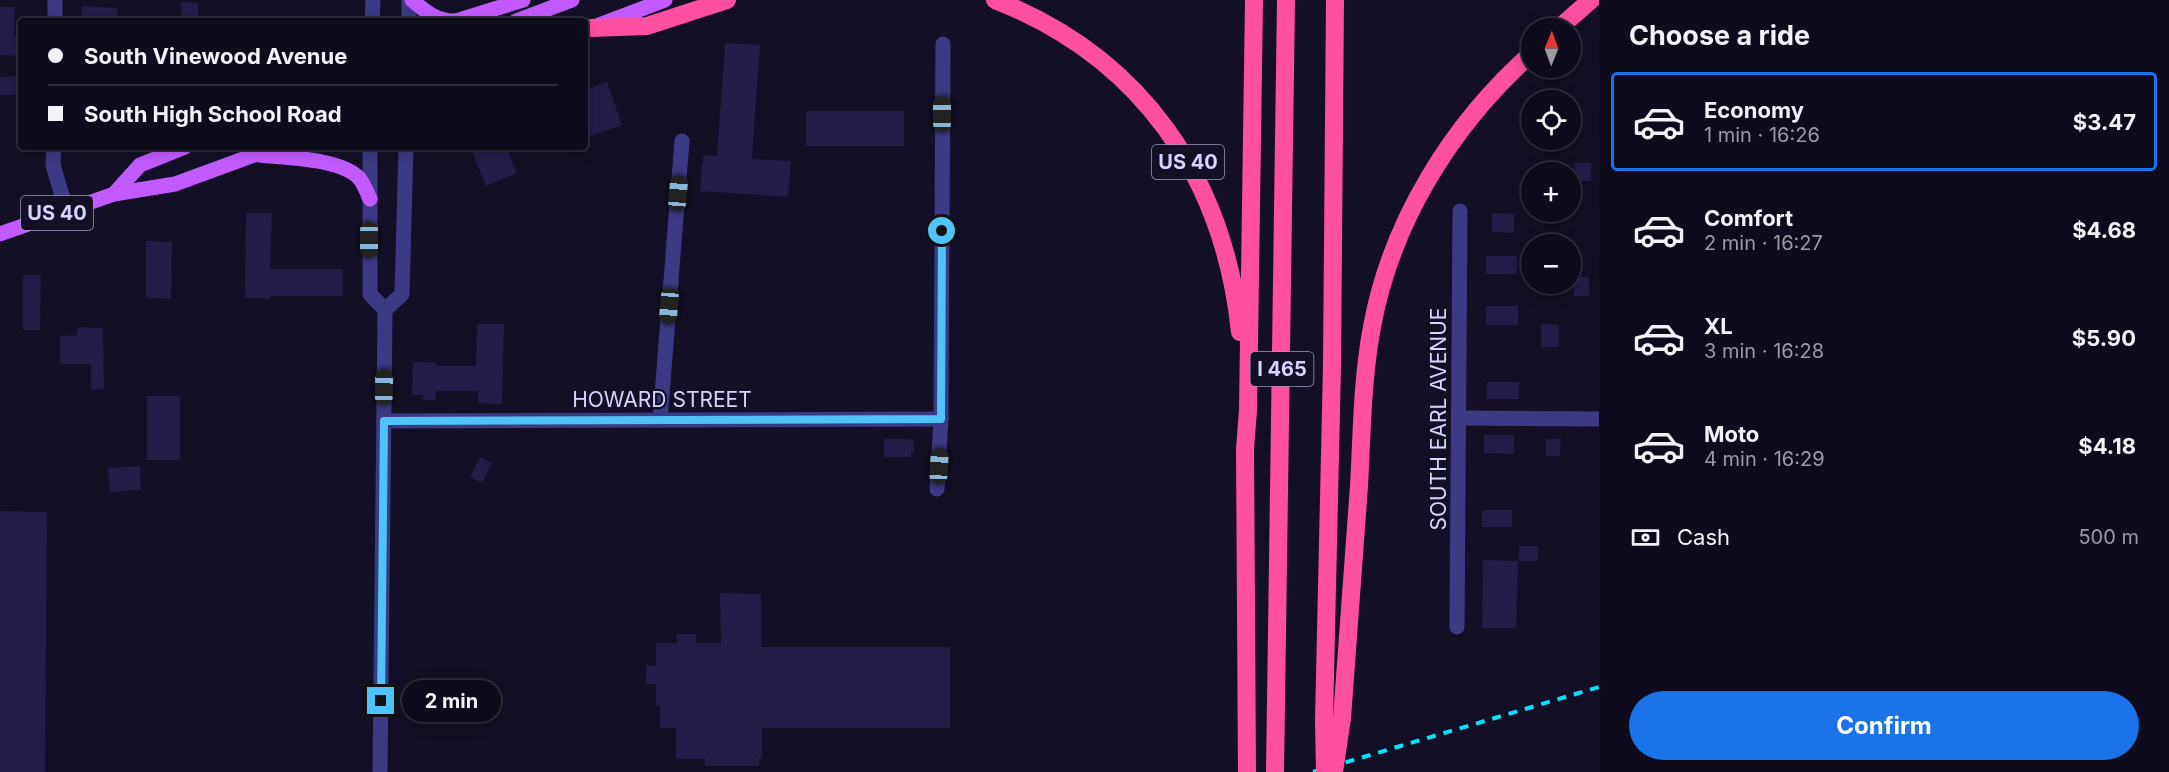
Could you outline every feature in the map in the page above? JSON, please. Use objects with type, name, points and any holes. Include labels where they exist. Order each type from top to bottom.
[{"type":"highway","points":[[588,29],[647,26],[727,0]]},
{"type":"highway","name":"US 40","points":[[994,0],[1058,31],[1106,65],[1154,114],[1192,169],[1218,226],[1233,280],[1240,333],[1239,410],[1245,449],[1247,772]]},
{"type":"highway","points":[[1245,449],[1248,410],[1254,0]]},
{"type":"highway","name":"I 465","points":[[1275,772],[1286,0]]},
{"type":"highway","name":"I 465","points":[[1325,772],[1335,0]]},
{"type":"highway","points":[[1570,18],[1591,0]]},
{"type":"highway","points":[[1334,772],[1342,718],[1365,385],[1372,327],[1381,291],[1405,225],[1434,169],[1474,114],[1521,65]]},
{"type":"main road","points":[[411,0],[437,18]]},
{"type":"main road","points":[[465,18],[523,0]]},
{"type":"main road","points":[[524,18],[572,0]]},
{"type":"main road","points":[[588,29],[665,0]]},
{"type":"main road","name":"US 40","points":[[0,234],[114,194],[140,165],[178,150]]},
{"type":"main road","points":[[114,194],[175,184],[268,150]]},
{"type":"main road","points":[[256,155],[338,166],[357,176],[370,199]]},
{"type":"street","points":[[55,0],[55,18]]},
{"type":"street","points":[[372,18],[373,0]]},
{"type":"street","points":[[409,18],[411,0]]},
{"type":"street","points":[[938,489],[941,419],[943,44]]},
{"type":"street","points":[[660,420],[682,141]]},
{"type":"street","points":[[54,150],[53,165],[66,209]]},
{"type":"street","points":[[370,150],[370,294],[385,310],[380,772]]},
{"type":"street","points":[[385,310],[402,294],[406,150]]},
{"type":"street","name":"SOUTH EARL AVENUE","points":[[1457,627],[1460,211]]},
{"type":"street","points":[[1460,418],[1599,419]]},
{"type":"street","name":"HOWARD STREET","points":[[384,421],[941,419]]},
{"type":"building","points":[[181,2],[198,3],[198,18],[182,18]]},
{"type":"building","points":[[82,6],[117,8],[117,18],[81,18]]},
{"type":"building","points":[[0,7],[15,7],[14,36],[18,36],[18,56],[0,55]]},
{"type":"building","points":[[725,43],[760,45],[752,159],[791,161],[788,197],[700,191],[703,155],[717,156]]},
{"type":"building","points":[[18,76],[18,95],[0,95],[0,77]]},
{"type":"building","points":[[607,82],[622,125],[588,137],[588,89]]},
{"type":"building","points":[[806,111],[904,111],[904,146],[806,146]]},
{"type":"building","points":[[471,150],[507,150],[517,173],[486,186]]},
{"type":"building","points":[[1581,163],[1591,163],[1591,181],[1581,181]]},
{"type":"building","points":[[246,213],[272,213],[270,269],[343,269],[343,296],[245,298]]},
{"type":"building","points":[[1492,213],[1514,214],[1514,233],[1492,232]]},
{"type":"building","points":[[146,241],[172,242],[171,299],[146,298]]},
{"type":"building","points":[[1486,256],[1517,256],[1517,274],[1486,274]]},
{"type":"building","points":[[23,275],[41,275],[40,330],[23,330]]},
{"type":"building","points":[[1581,277],[1589,277],[1589,296],[1574,296],[1574,294],[1581,294]]},
{"type":"building","points":[[1486,306],[1518,306],[1518,325],[1486,325]]},
{"type":"building","points":[[477,324],[504,324],[502,404],[478,403],[478,391],[436,391],[435,400],[423,400],[423,395],[412,395],[413,362],[437,363],[437,366],[476,366]]},
{"type":"building","points":[[1541,324],[1559,325],[1559,347],[1541,347]]},
{"type":"building","points":[[77,327],[103,328],[104,389],[91,390],[91,364],[60,364],[60,336],[77,335]]},
{"type":"building","points":[[1487,382],[1519,382],[1519,399],[1487,399]]},
{"type":"building","points":[[147,396],[180,396],[180,460],[147,460]]},
{"type":"building","points":[[1484,435],[1514,435],[1514,454],[1484,453]]},
{"type":"building","points":[[884,439],[910,439],[914,441],[914,453],[911,453],[911,457],[884,457]]},
{"type":"building","points":[[1546,439],[1561,439],[1560,456],[1546,456]]},
{"type":"building","points":[[480,457],[492,463],[482,483],[470,477]]},
{"type":"building","points":[[140,466],[141,490],[110,492],[108,468]]},
{"type":"building","points":[[1482,510],[1512,510],[1512,527],[1482,527]]},
{"type":"building","points":[[0,511],[47,512],[45,772],[0,772]]},
{"type":"building","points":[[1519,546],[1538,546],[1538,561],[1519,561]]},
{"type":"building","points":[[1483,560],[1518,561],[1516,628],[1482,628]]},
{"type":"building","points":[[720,593],[761,594],[761,647],[950,647],[950,728],[762,728],[762,759],[759,758],[759,766],[705,766],[705,759],[676,759],[676,728],[660,728],[660,706],[656,706],[656,684],[646,684],[646,665],[656,666],[656,643],[677,643],[677,634],[696,634],[696,643],[721,643]]},
{"type":"railway","points":[[1313,772],[1599,687]]},
{"type":"route","points":[[381,701],[384,421],[941,419],[942,231]]}]
